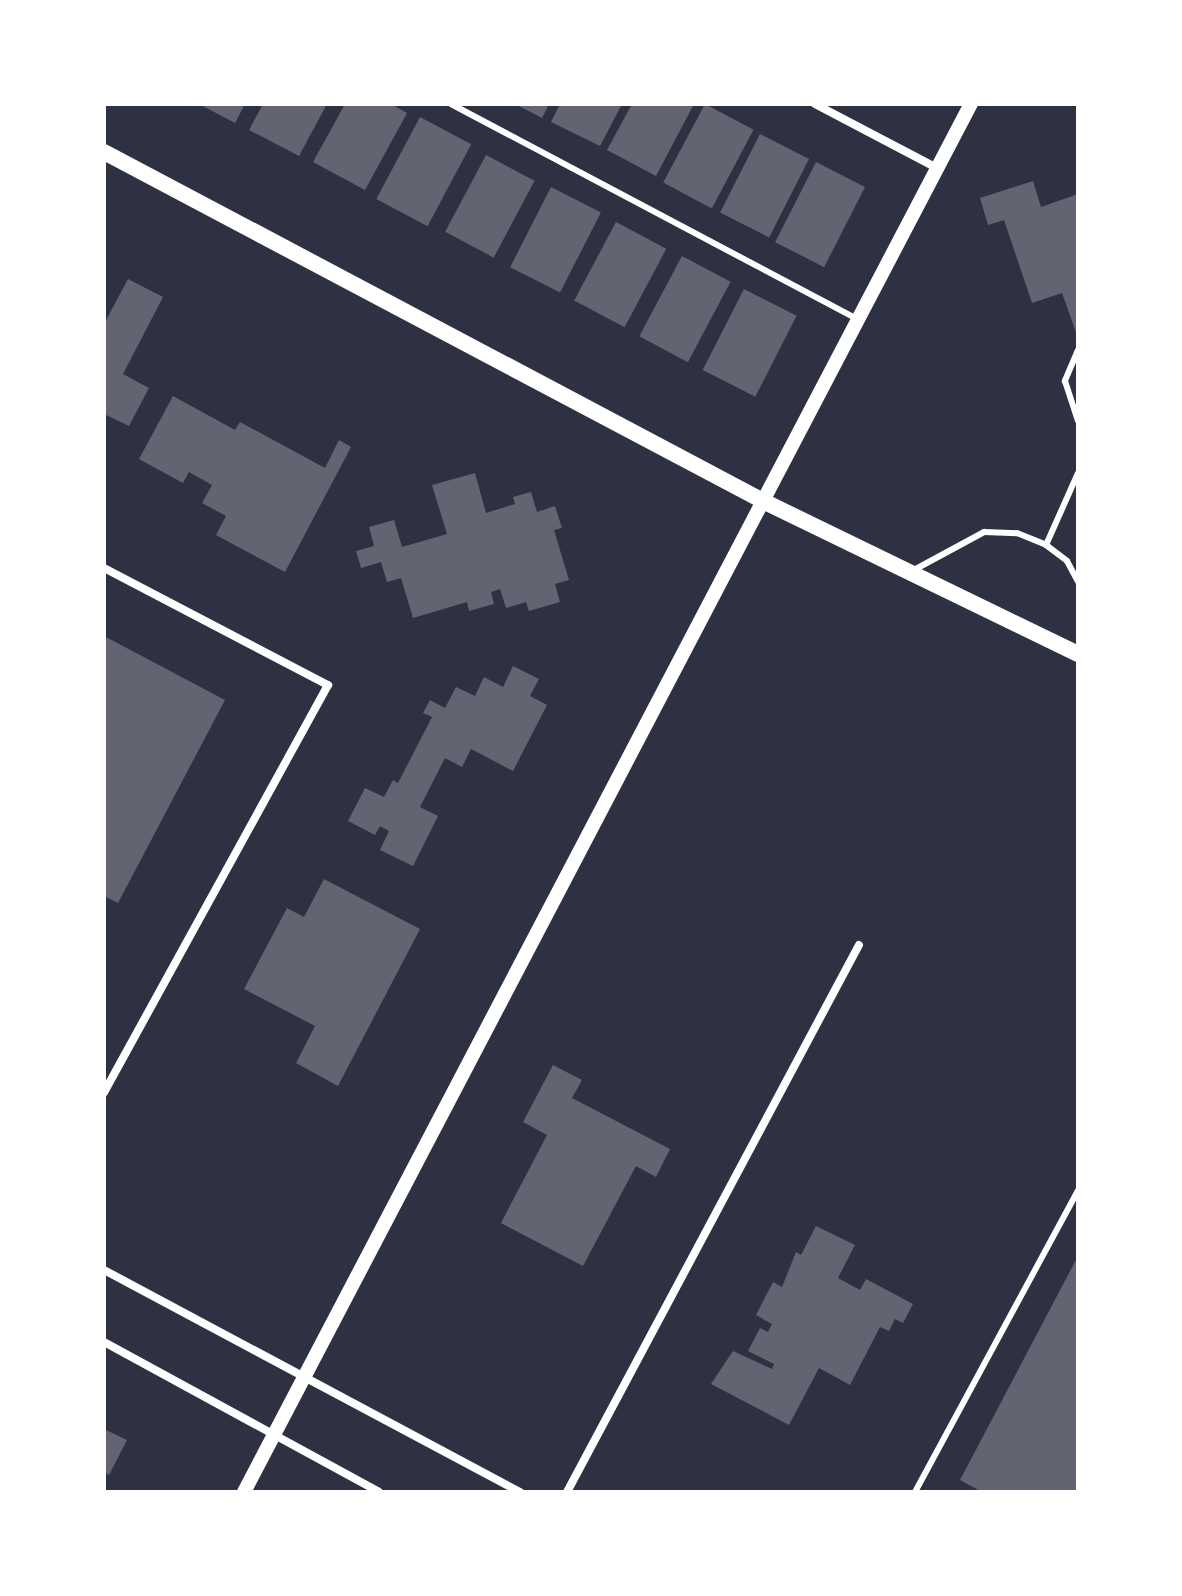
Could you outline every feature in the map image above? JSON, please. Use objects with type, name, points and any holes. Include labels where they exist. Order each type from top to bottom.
[{"type":"main road","points":[[104,152],[765,502],[1078,654]]},
{"type":"street","points":[[815,104],[937,168]]},
{"type":"street","points":[[244,1492],[971,104]]},
{"type":"street","points":[[104,568],[328,685],[104,1092]]},
{"type":"street","points":[[567,1492],[859,945]]},
{"type":"street","points":[[104,1270],[520,1492]]},
{"type":"street","points":[[104,1342],[379,1492]]},
{"type":"lane","points":[[451,104],[859,320]]},
{"type":"lane","points":[[1078,350],[1065,381],[1078,421]]},
{"type":"lane","points":[[1046,545],[1078,473]]},
{"type":"lane","points":[[909,573],[984,532],[1017,533],[1046,545],[1067,561],[1078,582]]},
{"type":"lane","points":[[915,1492],[1078,1190]]},
{"type":"building","points":[[199,104],[245,104],[235,123]]},
{"type":"building","points":[[263,104],[327,104],[299,156],[249,130]]},
{"type":"building","points":[[345,104],[391,104],[407,113],[365,190],[313,162]]},
{"type":"building","points":[[515,104],[549,104],[542,118]]},
{"type":"building","points":[[560,104],[622,104],[600,146],[551,122]]},
{"type":"building","points":[[632,104],[694,104],[656,176],[607,150]]},
{"type":"building","points":[[705,104],[754,130],[712,208],[663,183]]},
{"type":"building","points":[[420,117],[471,144],[428,226],[376,199]]},
{"type":"building","points":[[760,134],[809,159],[769,237],[720,212]]},
{"type":"building","points":[[486,155],[535,181],[494,258],[445,232]]},
{"type":"building","points":[[816,162],[865,187],[824,267],[775,242]]},
{"type":"building","points":[[1033,181],[1041,207],[1078,194],[1078,338],[1062,293],[1032,303],[1004,220],[988,225],[980,198]]},
{"type":"building","points":[[551,187],[601,212],[560,293],[510,267]]},
{"type":"building","points":[[616,222],[666,249],[625,327],[574,301]]},
{"type":"building","points":[[682,256],[731,282],[688,362],[639,336]]},
{"type":"building","points":[[128,279],[163,297],[123,374],[149,388],[129,426],[104,414],[104,324]]},
{"type":"building","points":[[744,289],[797,316],[755,397],[703,370]]},
{"type":"building","points":[[173,396],[235,430],[240,422],[325,468],[339,440],[351,447],[285,572],[216,535],[226,516],[202,503],[212,485],[189,472],[183,483],[139,459]]},
{"type":"building","points":[[475,473],[486,513],[515,504],[513,497],[531,492],[537,512],[555,506],[562,528],[554,530],[569,580],[555,584],[560,602],[529,611],[526,602],[506,608],[500,589],[491,592],[494,604],[469,611],[467,602],[413,618],[401,578],[387,582],[381,562],[361,568],[356,551],[374,546],[369,527],[394,520],[402,547],[447,534],[432,485]]},
{"type":"building","points":[[104,636],[225,700],[118,903],[104,896]]},
{"type":"building","points":[[513,666],[539,679],[530,696],[547,705],[513,771],[471,749],[462,767],[445,758],[420,807],[438,816],[413,866],[380,850],[389,831],[380,826],[375,835],[348,821],[365,788],[384,797],[393,780],[398,783],[432,717],[423,713],[430,700],[445,708],[456,687],[475,696],[484,677],[503,687]]},
{"type":"building","points":[[324,879],[420,929],[338,1086],[296,1063],[315,1026],[244,989],[287,908],[304,917]]},
{"type":"building","points":[[553,1065],[582,1080],[572,1098],[670,1149],[656,1177],[636,1166],[583,1266],[501,1223],[547,1135],[523,1122]]},
{"type":"building","points":[[816,1226],[855,1245],[838,1278],[860,1290],[866,1279],[913,1304],[903,1323],[895,1319],[889,1331],[880,1327],[850,1385],[819,1368],[789,1425],[711,1384],[733,1351],[772,1369],[774,1364],[748,1351],[760,1328],[768,1332],[772,1324],[756,1315],[773,1282],[782,1287],[796,1252],[801,1255]]},
{"type":"building","points":[[1078,1256],[1078,1492],[982,1492],[960,1480]]},
{"type":"building","points":[[104,1429],[127,1440],[109,1475],[104,1472]]}]
